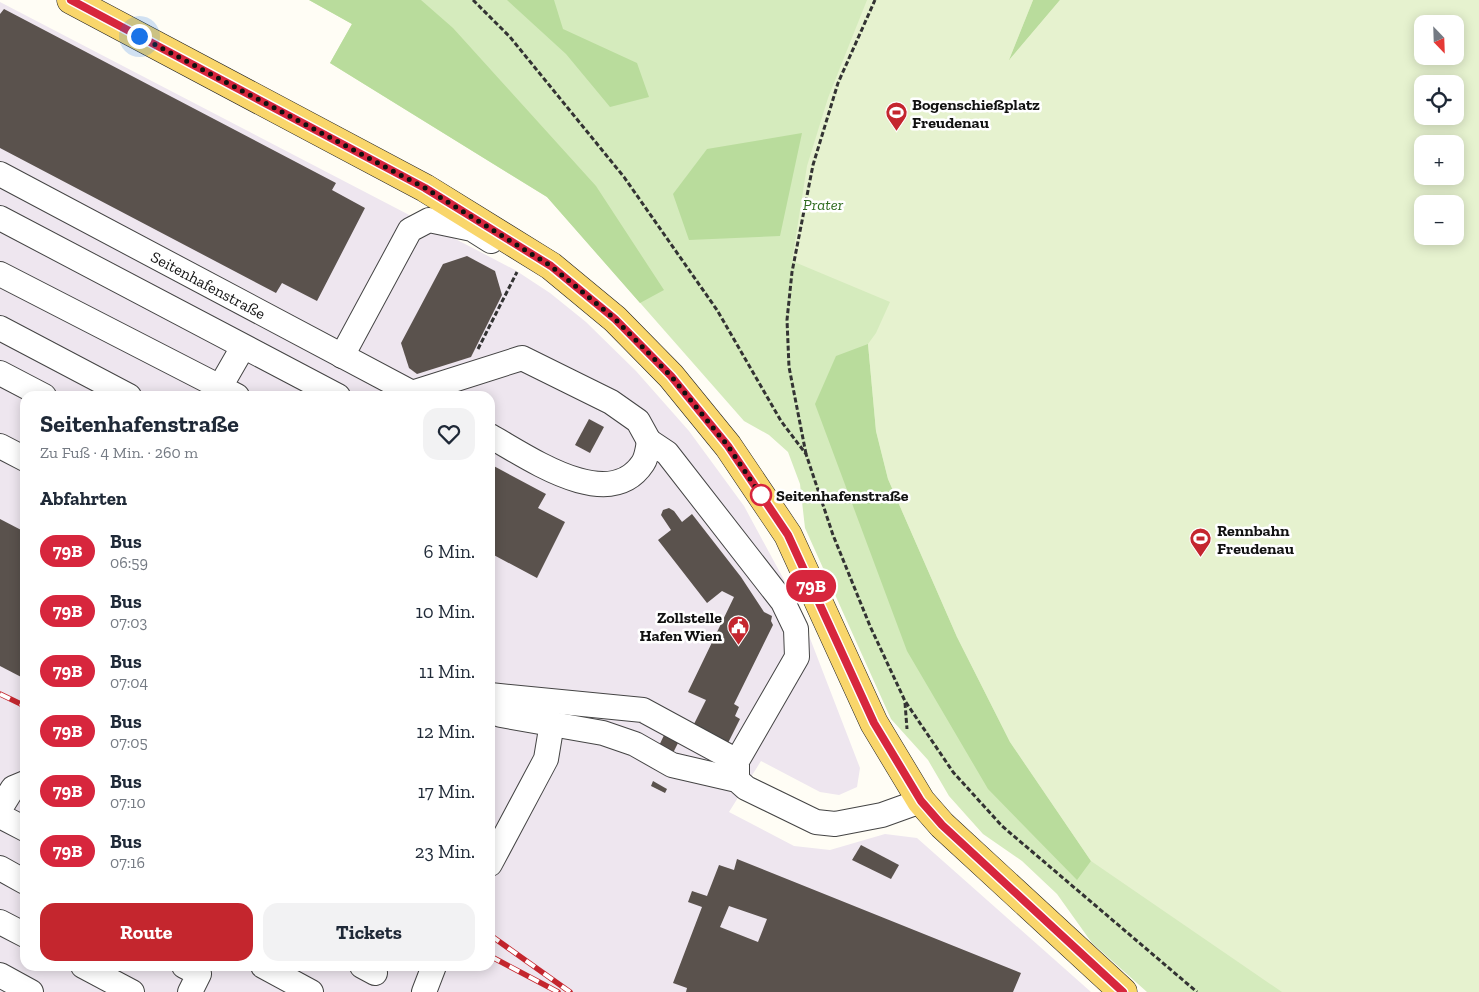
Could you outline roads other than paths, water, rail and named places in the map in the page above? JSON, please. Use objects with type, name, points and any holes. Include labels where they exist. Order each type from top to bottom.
[{"type":"main road","points":[[71,0],[425,188],[551,266],[615,319],[671,376],[728,446],[788,535],[874,723],[921,801],[942,825],[1123,992]]},
{"type":"lane","name":"Seitenhafenstraße","points":[[0,174],[408,391]]},
{"type":"lane","points":[[0,218],[328,391]]},
{"type":"lane","points":[[342,356],[410,230],[429,220],[472,229],[538,270],[579,288]]},
{"type":"lane","points":[[0,274],[227,391]]},
{"type":"lane","points":[[0,328],[120,391]]},
{"type":"lane","points":[[229,391],[243,347]]},
{"type":"lane","points":[[425,391],[464,376],[522,358],[611,402],[638,421],[649,441],[667,453],[783,602],[796,629],[797,657],[737,771]]},
{"type":"lane","points":[[0,373],[34,391]]},
{"type":"lane","points":[[495,439],[566,477],[590,484],[615,484],[632,476],[644,461],[649,441]]},
{"type":"lane","points":[[0,446],[20,457]]},
{"type":"lane","points":[[495,695],[643,710],[737,771],[746,788],[816,822],[835,824],[855,822],[921,801]]},
{"type":"lane","points":[[495,713],[603,733],[635,744],[672,765],[737,771]]},
{"type":"lane","points":[[495,855],[546,759],[552,723]]},
{"type":"lane","points":[[0,809],[13,788],[20,785]]},
{"type":"lane","points":[[0,816],[20,826]]},
{"type":"lane","points":[[0,868],[20,879]]},
{"type":"lane","points":[[0,922],[20,932]]},
{"type":"lane","points":[[92,971],[132,992]]},
{"type":"lane","points":[[272,971],[311,992]]},
{"type":"lane","points":[[424,992],[432,971]]},
{"type":"lane","points":[[0,976],[31,992]]},
{"type":"railway","points":[[0,694],[20,704]]},
{"type":"railway","points":[[495,939],[570,992]]},
{"type":"railway","points":[[495,959],[558,992]]},
{"type":"place","name":"Bogenschießplatz Freudenau","points":[[896,132]]},
{"type":"place","name":"Seitenhafenstraße","points":[[761,495]]},
{"type":"place","name":"Rennbahn Freudenau","points":[[1201,558]]},
{"type":"place","name":"Zollstelle Hafen Wien","points":[[738,645]]},
{"type":"park label","name":"Prater","points":[[823,204]]}]
